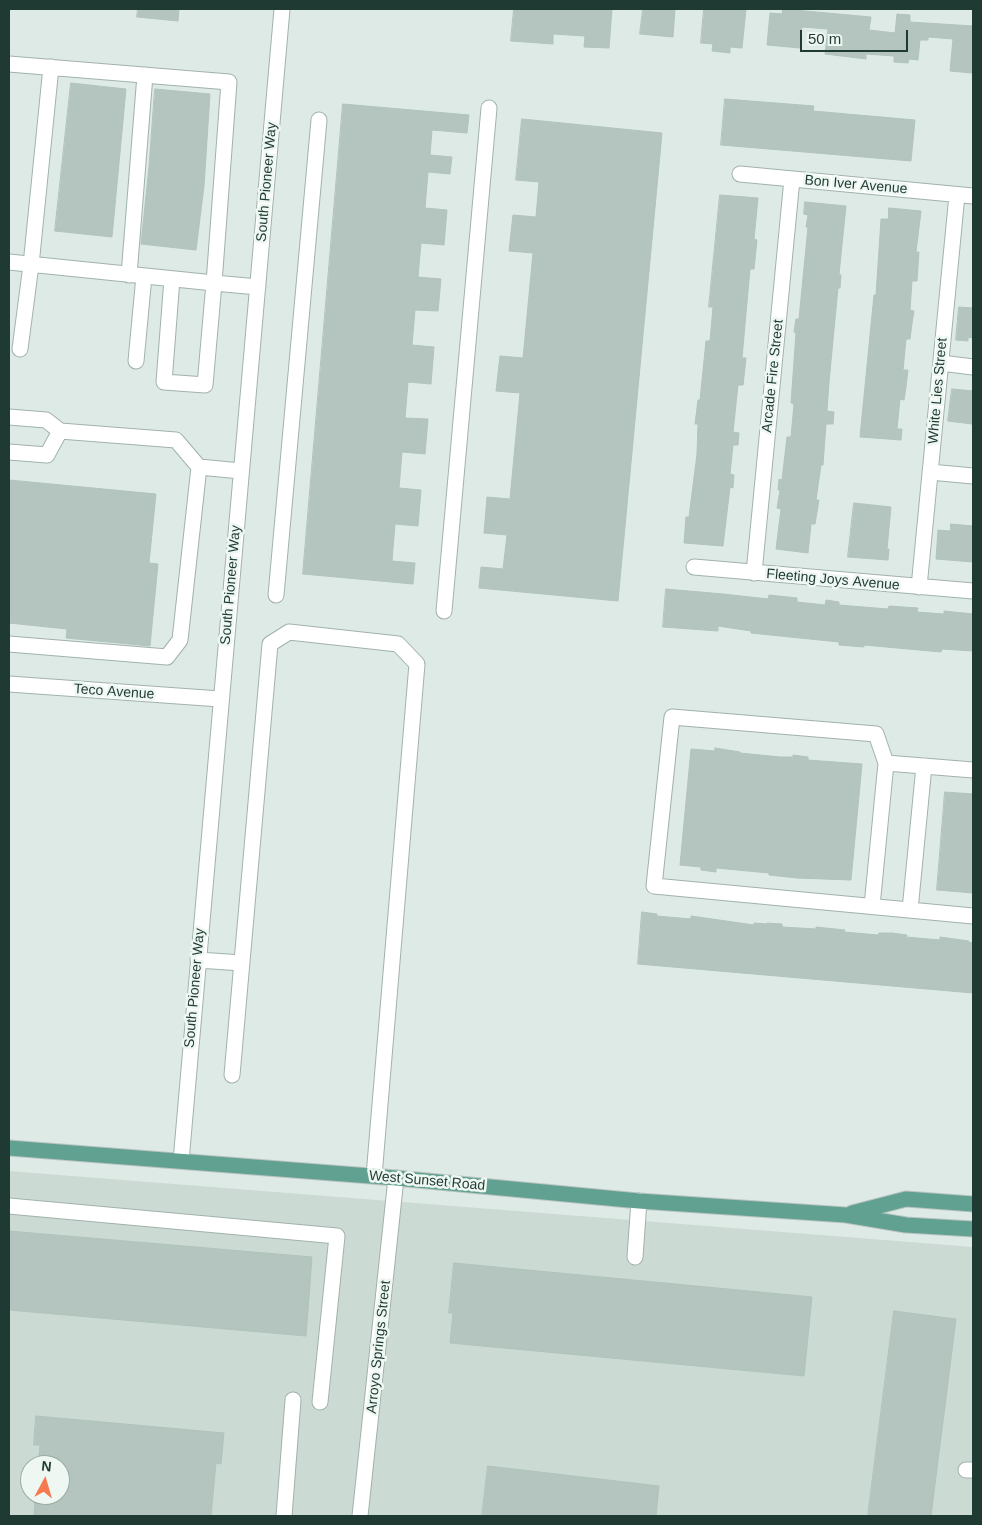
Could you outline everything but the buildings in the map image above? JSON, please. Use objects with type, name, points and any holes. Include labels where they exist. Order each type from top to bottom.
[{"type":"main road","name":"West Sunset Road","points":[[9,1148],[374,1176],[640,1200],[846,1214],[906,1225],[973,1229]]},
{"type":"main road","name":"West Sunset Road","points":[[846,1214],[906,1199],[973,1204]]},
{"type":"street","name":"South Pioneer Way","points":[[181,1161],[282,9]]},
{"type":"street","points":[[9,64],[229,82],[205,385],[164,382],[172,279]]},
{"type":"street","points":[[20,349],[31,265],[51,67]]},
{"type":"street","points":[[136,360],[136,275],[146,75]]},
{"type":"street","points":[[444,611],[489,108]]},
{"type":"street","points":[[276,595],[319,120]]},
{"type":"street","name":"Bon Iver Avenue","points":[[740,174],[973,196]]},
{"type":"street","name":"Arcade Fire Street","points":[[754,573],[792,179]]},
{"type":"street","name":"White Lies Street","points":[[919,587],[957,195]]},
{"type":"street","points":[[9,262],[258,287]]},
{"type":"street","points":[[941,363],[973,367]]},
{"type":"street","points":[[9,417],[46,420],[60,431],[176,440],[199,467],[241,471]]},
{"type":"street","points":[[9,452],[47,456],[60,431]]},
{"type":"street","points":[[9,644],[167,657],[180,640],[199,467]]},
{"type":"street","points":[[930,472],[973,476]]},
{"type":"street","name":"Fleeting Joys Avenue","points":[[694,567],[973,591]]},
{"type":"street","points":[[232,1076],[270,644],[289,632],[398,644],[417,664],[374,1176]]},
{"type":"street","name":"Teco Avenue","points":[[9,684],[220,699]]},
{"type":"street","points":[[872,906],[886,763],[876,734],[672,717],[654,886],[973,916]]},
{"type":"street","points":[[886,763],[973,770]]},
{"type":"street","points":[[910,910],[924,766]]},
{"type":"street","points":[[198,960],[242,963]]},
{"type":"street","name":"Arroyo Springs Street","points":[[360,1516],[396,1178]]},
{"type":"street","points":[[635,1257],[640,1200]]},
{"type":"street","points":[[9,1206],[337,1236],[320,1402]]},
{"type":"street","points":[[284,1516],[293,1400]]},
{"type":"shaded area","points":[[9,1171],[973,1247],[973,1516],[9,1516]]}]
